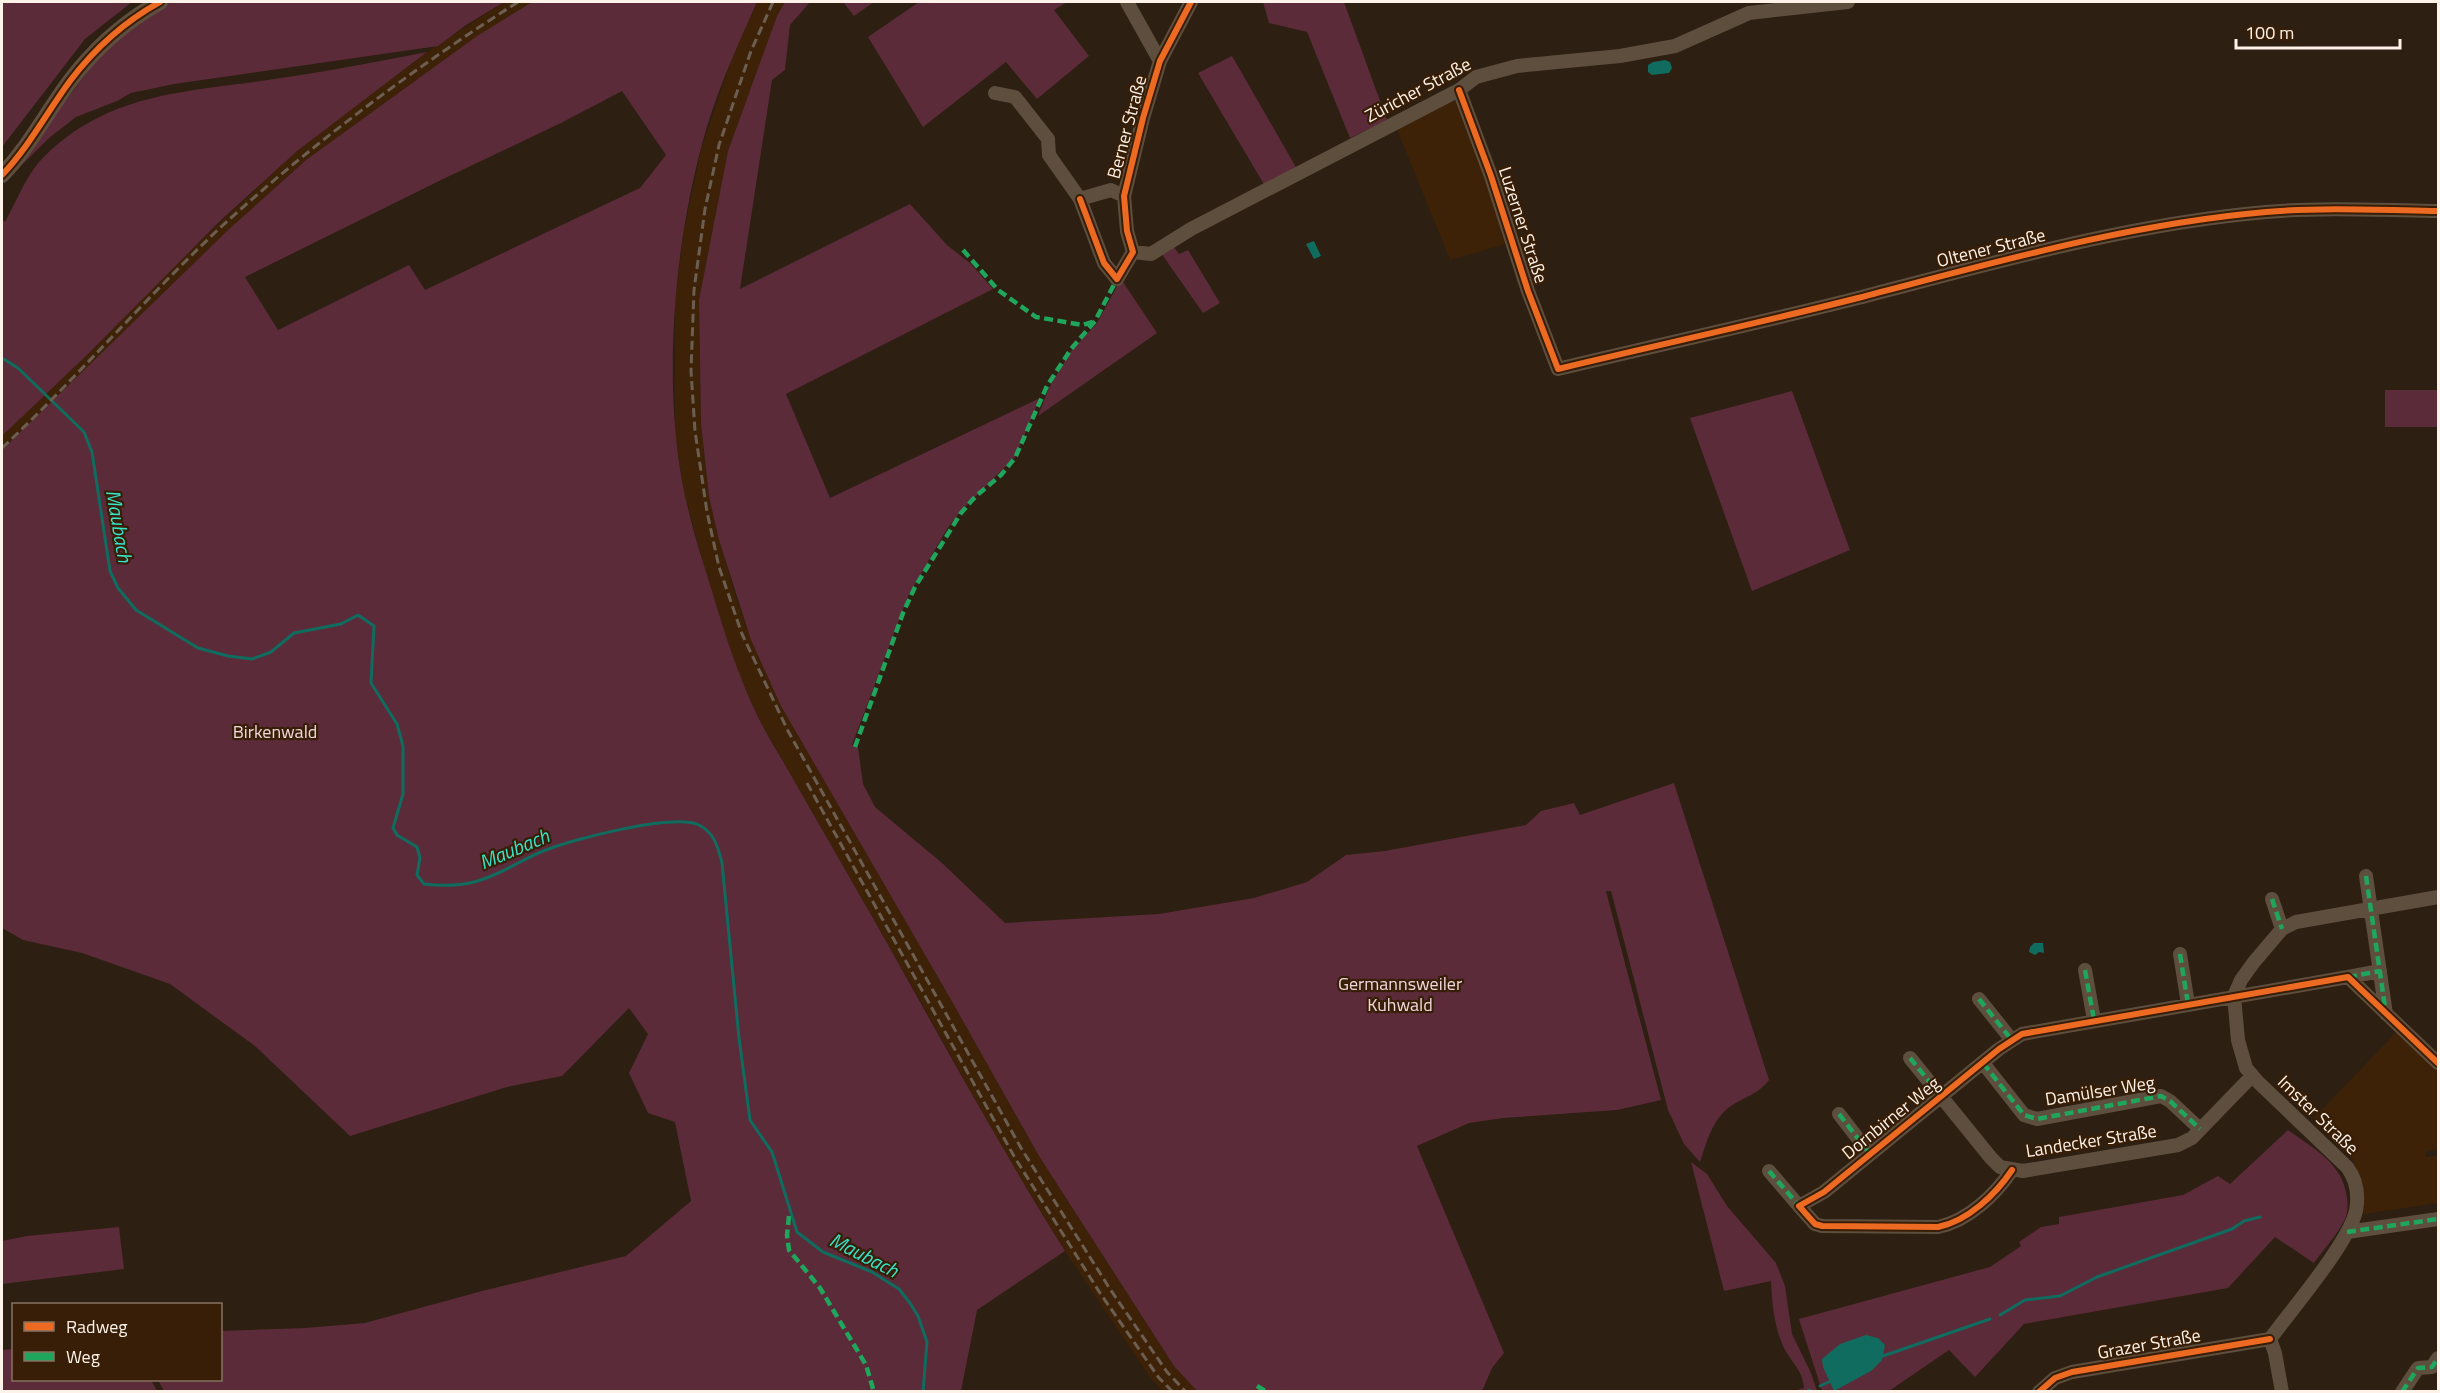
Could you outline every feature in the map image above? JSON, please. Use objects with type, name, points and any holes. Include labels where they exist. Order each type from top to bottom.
[{"type":"street","points":[[2,175],[28,143],[70,82],[99,47],[122,26],[160,2]]},
{"type":"street","points":[[1127,2],[1160,61]]},
{"type":"street","name":"Berner Straße","points":[[1132,252],[1127,231],[1124,196],[1160,61],[1191,2]]},
{"type":"street","name":"Züricher Straße","points":[[1132,252],[1151,254],[1191,229],[1459,90],[1476,77],[1506,68],[1620,56],[1675,46],[1749,13],[1848,2]]},
{"type":"street","name":"Luzerner Straße","points":[[1459,90],[1491,176],[1528,291],[1558,369]]},
{"type":"street","points":[[995,93],[1015,97],[1048,139],[1049,156],[1080,199],[1104,263],[1116,279],[1132,252]]},
{"type":"street","points":[[1080,199],[1111,190],[1124,196]]},
{"type":"street","name":"Oltener Straße","points":[[1558,369],[1855,298],[2039,251],[2146,230],[2222,217],[2308,208],[2439,211]]},
{"type":"street","points":[[2366,876],[2386,1014]]},
{"type":"street","points":[[2235,996],[2241,980],[2282,929],[2295,922],[2439,897]]},
{"type":"street","points":[[2272,899],[2282,929]]},
{"type":"street","points":[[2180,954],[2188,1004]]},
{"type":"street","points":[[2085,970],[2094,1020]]},
{"type":"street","name":"Dornbirner Weg","points":[[1799,1206],[1824,1192],[2011,1039],[2022,1034],[2380,971]]},
{"type":"street","points":[[2348,977],[2439,1063]]},
{"type":"street","name":"Imster Straße","points":[[2235,996],[2238,1040],[2243,1059],[2252,1076],[2352,1174],[2356,1188],[2356,1204],[2347,1232],[2270,1339]]},
{"type":"street","points":[[1979,999],[2011,1039]]},
{"type":"street","name":"Dornbirner Weg","points":[[1910,1058],[1941,1096]]},
{"type":"street","name":"Damülser Weg","points":[[1983,1063],[2024,1115],[2037,1119],[2161,1096],[2170,1101],[2200,1129]]},
{"type":"street","name":"Landecker Straße","points":[[1941,1096],[2000,1167],[2023,1171],[2178,1145],[2192,1138],[2252,1076]]},
{"type":"street","name":"Dornbirner Weg","points":[[1839,1114],[1870,1154]]},
{"type":"street","points":[[1769,1171],[1815,1224],[1822,1226],[1938,1227],[1950,1224],[1974,1208],[2002,1185],[2012,1170]]},
{"type":"street","points":[[2347,1232],[2439,1219]]},
{"type":"street","points":[[2270,1339],[2282,1392]]},
{"type":"street","name":"Grazer Straße","points":[[2039,1392],[2055,1378],[2072,1372],[2270,1339]]},
{"type":"street","points":[[2402,1392],[2418,1368],[2436,1363]]},
{"type":"shaded area","points":[[504,2],[532,2],[477,36],[306,160],[227,231],[2,451],[2,436],[86,356],[178,262],[297,151],[427,52]]},
{"type":"shaded area","points":[[757,2],[785,2],[777,16],[728,151],[699,300],[701,423],[709,497],[735,594],[751,640],[781,706],[1039,1156],[1174,1366],[1197,1391],[1163,1391],[1151,1379],[1065,1251],[1010,1163],[929,1016],[760,721],[735,666],[705,570],[683,487],[675,431],[675,301],[684,230],[701,149],[732,58]]},
{"type":"shaded area","points":[[1456,100],[1510,243],[1450,260],[1396,127]]},
{"type":"shaded area","points":[[2400,1028],[2438,1066],[2438,1149],[2425,1152],[2426,1157],[2438,1155],[2438,1203],[2364,1214],[2358,1172],[2352,1158],[2313,1119]]},
{"type":"green space","points":[[2,2],[132,2],[85,39],[2,147]]},
{"type":"green space","points":[[170,2],[504,2],[466,25],[438,46],[174,84],[131,93],[76,117],[49,138],[3,184],[100,55],[144,16]]},
{"type":"green space","name":"Birkenwald","points":[[532,2],[757,2],[712,110],[701,148],[684,229],[674,316],[674,404],[677,446],[692,526],[733,656],[759,719],[991,1128],[1065,1251],[977,1310],[961,1391],[164,1391],[159,1381],[222,1381],[222,1331],[365,1323],[482,1291],[626,1256],[691,1201],[675,1122],[648,1113],[629,1073],[648,1034],[629,1008],[562,1076],[507,1087],[350,1136],[255,1046],[170,984],[82,953],[23,940],[2,928],[2,450],[227,231],[306,160],[477,36]],"holes":[[[622,91],[666,155],[640,188],[425,290],[409,265],[278,330],[245,277]]]},
{"type":"green space","name":"Germannsweiler Kuhwald","points":[[785,2],[810,2],[790,25],[785,70],[772,80],[740,289],[910,204],[947,245],[971,264],[993,289],[786,394],[830,498],[1040,398],[1015,457],[960,512],[947,529],[908,596],[852,745],[858,747],[863,784],[875,807],[942,863],[1005,923],[1159,914],[1254,898],[1307,882],[1346,855],[1385,851],[1526,825],[1541,811],[1574,803],[1580,815],[1674,783],[1769,1080],[1756,1092],[1724,1111],[1711,1131],[1700,1162],[1684,1144],[1668,1110],[1611,891],[1606,891],[1661,1100],[1617,1110],[1503,1118],[1469,1123],[1417,1146],[1504,1353],[1492,1368],[1482,1391],[1197,1391],[1174,1366],[1039,1156],[781,706],[751,640],[719,540],[709,497],[701,423],[699,300],[728,151],[777,16]]},
{"type":"green space","points":[[843,2],[874,2],[854,16]]},
{"type":"green space","points":[[919,2],[1067,2],[1054,10],[1089,56],[1037,99],[1006,62],[923,127],[868,37]]},
{"type":"green space","points":[[1263,2],[1344,2],[1387,120],[1350,138],[1307,32],[1269,23]]},
{"type":"green space","points":[[427,52],[297,151],[219,222],[86,356],[2,436],[2,219],[5,222],[25,183],[39,162],[66,138],[94,120],[155,97],[288,77]]},
{"type":"green space","points":[[1232,56],[1297,169],[1265,186],[1198,73]]},
{"type":"green space","points":[[1173,246],[1179,254],[1188,250],[1220,303],[1203,313],[1161,253]]},
{"type":"green space","points":[[1121,279],[1157,333],[1038,416],[1049,388],[1071,351],[1097,323]]},
{"type":"green space","points":[[2385,390],[2438,390],[2438,427],[2385,427]]},
{"type":"green space","points":[[1792,391],[1850,550],[1752,591],[1690,418]]},
{"type":"green space","points":[[2288,1130],[2326,1158],[2333,1166],[2340,1175],[2347,1198],[2344,1221],[2314,1263],[2275,1237],[2228,1288],[2024,1324],[1975,1377],[1949,1350],[1889,1391],[1822,1391],[1799,1319],[1990,1267],[2021,1246],[2019,1242],[2041,1227],[2059,1224],[2059,1217],[2183,1195],[2218,1176],[2230,1184]]},
{"type":"green space","points":[[1691,1162],[1707,1174],[1727,1206],[1776,1263],[1785,1286],[1792,1334],[1817,1391],[1794,1391],[1804,1388],[1803,1382],[1777,1330],[1771,1281],[1724,1291]]},
{"type":"green space","points":[[119,1227],[124,1269],[2,1284],[2,1241],[27,1236]]},
{"type":"green space","points":[[12,1349],[12,1381],[152,1381],[157,1391],[2,1391],[2,1350]]},
{"type":"water","points":[[1665,60],[1670,62],[1672,68],[1669,73],[1652,75],[1648,72],[1648,65]]},
{"type":"water","points":[[1314,241],[1321,256],[1314,259],[1306,244]]},
{"type":"water","points":[[2034,943],[2043,943],[2044,953],[2039,952],[2035,955],[2029,952]]},
{"type":"water","points":[[1866,1335],[1878,1338],[1885,1345],[1882,1360],[1871,1371],[1834,1391],[1823,1367],[1822,1359],[1840,1344]]},
{"type":"waterway","name":"Maubach","points":[[2,358],[18,368],[84,432],[92,452],[110,571],[118,588],[136,610],[198,648],[228,656],[252,659],[271,652],[294,633],[341,624],[358,615],[374,626],[371,683],[397,724],[403,746],[403,794],[393,828],[397,835],[417,847],[420,858],[417,875],[424,884],[449,885],[474,882],[493,876],[546,850],[623,829],[668,822],[686,822],[699,825],[709,832],[715,841],[722,863],[739,1038],[750,1120],[772,1152],[797,1232],[823,1252],[872,1272],[899,1289],[910,1303],[918,1316],[927,1342],[923,1392]]},
{"type":"waterway","points":[[2000,1315],[2025,1300],[2060,1296],[2097,1277],[2260,1217]]},
{"type":"waterway","points":[[1883,1356],[1990,1319]]},
{"type":"waterway","points":[[1820,1386],[1831,1381]]},
{"type":"railway","points":[[2,448],[194,253],[257,195],[365,108],[441,53],[518,2]]},
{"type":"railway","points":[[773,2],[751,51],[719,145],[705,209],[694,290],[691,371],[695,431],[707,512],[719,567],[742,634],[788,731],[1021,1148],[1110,1289],[1167,1372],[1186,1392]]},
{"type":"railway","points":[[807,783],[1015,1158],[1100,1293],[1159,1378],[1173,1392]]},
{"type":"marked path","points":[[963,250],[998,290],[1036,317],[1083,325],[1095,321]]},
{"type":"marked path","points":[[855,747],[903,613],[915,587],[961,513],[975,497],[1001,475],[1015,458],[1047,386],[1071,349],[1095,321],[1117,279]]},
{"type":"marked path","points":[[2366,876],[2386,1014]]},
{"type":"marked path","points":[[2272,899],[2282,929]]},
{"type":"marked path","points":[[2180,954],[2188,1004]]},
{"type":"marked path","points":[[2085,970],[2094,1020]]},
{"type":"marked path","points":[[2348,977],[2380,971]]},
{"type":"marked path","points":[[1979,999],[2011,1039]]},
{"type":"marked path","points":[[1910,1058],[1941,1096]]},
{"type":"marked path","points":[[1983,1063],[2024,1115],[2037,1119],[2161,1096],[2170,1101],[2200,1129]]},
{"type":"marked path","points":[[1839,1114],[1870,1154]]},
{"type":"marked path","points":[[1769,1171],[1799,1206]]},
{"type":"marked path","points":[[789,1216],[787,1235],[789,1250],[820,1288],[866,1365],[874,1392]]},
{"type":"marked path","points":[[2347,1232],[2438,1219]]},
{"type":"marked path","points":[[2402,1392],[2418,1368],[2432,1367],[2438,1358]]},
{"type":"marked path","points":[[1257,1386],[1267,1392]]},
{"type":"cycle path","points":[[2,175],[21,153],[70,81],[90,58],[122,27],[160,2]]},
{"type":"cycle path","points":[[1080,199],[1104,263],[1117,279],[1133,252],[1127,231],[1124,196],[1143,118],[1160,61],[1191,2]]},
{"type":"cycle path","points":[[1459,90],[1491,176],[1528,291],[1558,369],[2111,235],[2214,218],[2287,210],[2438,211]]},
{"type":"cycle path","points":[[2012,1170],[1998,1188],[1970,1213],[1938,1227],[1822,1226],[1815,1224],[1799,1206],[1824,1192],[1999,1049],[2022,1034],[2348,977],[2438,1063]]},
{"type":"cycle path","points":[[2039,1392],[2055,1378],[2072,1372],[2270,1339]]}]
